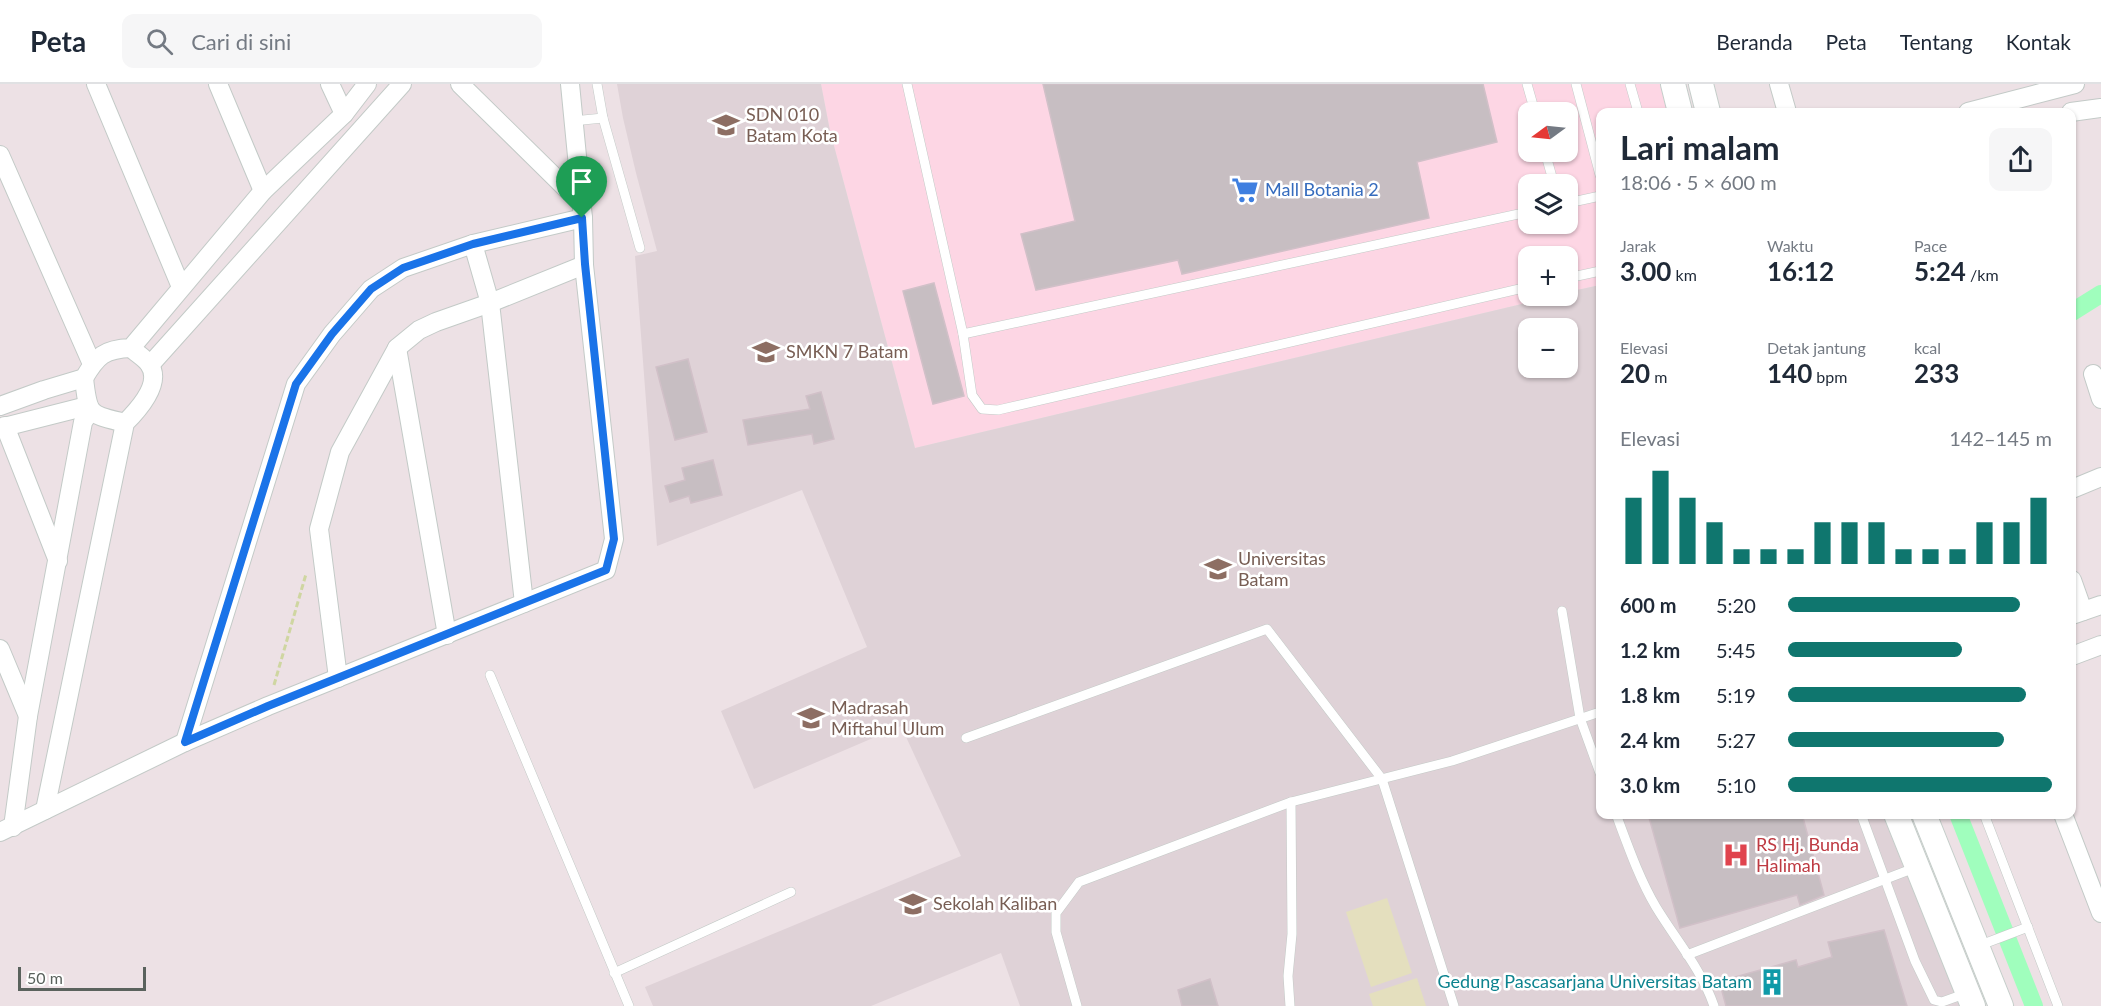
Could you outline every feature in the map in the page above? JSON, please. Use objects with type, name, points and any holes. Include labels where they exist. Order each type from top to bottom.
[{"type":"main road","points":[[1673,84],[1679,108]]},
{"type":"main road","points":[[1701,84],[1707,108]]},
{"type":"main road","points":[[1898,819],[1970,999]]},
{"type":"main road","points":[[1926,819],[1987,942],[2001,1006]]},
{"type":"street","points":[[96,84],[181,287]]},
{"type":"street","points":[[218,84],[263,191]]},
{"type":"street","points":[[330,84],[344,114]]},
{"type":"street","points":[[131,348],[263,191],[344,114],[368,84]]},
{"type":"street","points":[[150,365],[402,84]]},
{"type":"street","points":[[460,84],[581,210]]},
{"type":"street","points":[[6,830],[185,742],[268,706],[606,570],[614,539],[585,264],[570,84]]},
{"type":"street","points":[[1779,84],[1786,108]]},
{"type":"street","points":[[1983,108],[2073,84],[2074,108]]},
{"type":"street","points":[[2076,112],[2101,108]]},
{"type":"street","points":[[0,155],[88,371],[89,408],[83,422],[6,830]]},
{"type":"street","points":[[185,742],[296,384],[332,334],[371,289],[403,268],[581,210]]},
{"type":"street","points":[[473,244],[490,303],[524,603]]},
{"type":"street","points":[[338,678],[319,529],[340,452],[397,348],[418,330],[585,264]]},
{"type":"street","points":[[0,406],[88,371],[101,354],[114,349],[131,348],[150,365],[154,378],[147,395],[136,412],[125,423],[45,810]]},
{"type":"street","points":[[397,348],[447,635]]},
{"type":"street","points":[[2092,374],[2101,399]]},
{"type":"street","points":[[58,561],[3,427],[89,408],[101,417],[125,423]]},
{"type":"street","points":[[2076,487],[2101,477]]},
{"type":"street","points":[[2077,613],[2101,605]]},
{"type":"street","points":[[0,649],[28,716]]},
{"type":"street","points":[[2076,655],[2099,651]]},
{"type":"street","points":[[2065,819],[2101,913]]},
{"type":"lane","points":[[597,84],[603,118],[640,248]]},
{"type":"lane","points":[[908,84],[963,334],[972,395],[982,409],[998,410],[1518,289]]},
{"type":"lane","points":[[1527,84],[1532,102]]},
{"type":"lane","points":[[1576,84],[1596,160]]},
{"type":"lane","points":[[1630,84],[1637,108]]},
{"type":"lane","points":[[573,121],[603,118]]},
{"type":"lane","points":[[1578,201],[1596,197]]},
{"type":"lane","points":[[963,334],[1518,214]]},
{"type":"lane","points":[[1578,276],[1596,272]]},
{"type":"lane","points":[[1562,611],[1580,718],[1596,762]]},
{"type":"lane","points":[[966,738],[1267,629],[1382,779],[1454,1006]]},
{"type":"lane","points":[[490,675],[629,1006]]},
{"type":"lane","points":[[1077,1006],[1056,932],[1056,913],[1079,882],[1291,802],[1452,761],[1596,713]]},
{"type":"lane","points":[[1290,1006],[1288,976],[1292,934],[1291,802]]},
{"type":"lane","points":[[1618,819],[1634,863],[1656,907],[1707,985],[1714,1006]]},
{"type":"lane","points":[[1863,819],[1915,961],[1934,1000],[1942,1002],[1970,999]]},
{"type":"lane","points":[[1986,819],[2058,1006]]},
{"type":"lane","points":[[1687,955],[1917,867]]},
{"type":"lane","points":[[615,974],[791,892]]},
{"type":"lane","points":[[1987,942],[2028,927]]},
{"type":"path","points":[[268,706],[306,573]]},
{"type":"shaded area","name":"Universitas Batam","points":[[617,84],[821,84],[830,131],[915,448],[1518,305],[1578,306],[1578,290],[1596,286],[1596,819],[1888,819],[1960,1006],[1020,1006],[1001,953],[871,1006],[653,1006],[645,987],[961,856],[901,726],[754,789],[721,711],[867,647],[802,490],[657,546],[635,256],[657,251],[636,173]]},
{"type":"shaded area","points":[[821,84],[1660,84],[1666,108],[1596,108],[1596,286],[1578,290],[1578,246],[1518,246],[1518,305],[915,448],[830,131]]},
{"type":"shaded area","points":[[1387,898],[1412,973],[1371,987],[1346,912]]},
{"type":"shaded area","points":[[1417,978],[1426,1006],[1373,1006],[1369,994]]},
{"type":"building","name":"Mall Botania 2","points":[[1043,84],[1483,84],[1497,142],[1417,162],[1429,218],[1182,274],[1178,260],[1036,290],[1021,234],[1075,221]]},
{"type":"building","points":[[934,283],[964,396],[933,404],[903,291]]},
{"type":"building","points":[[688,359],[707,432],[675,440],[656,367]]},
{"type":"building","points":[[821,392],[834,439],[814,444],[812,434],[748,445],[743,420],[810,409],[806,396]]},
{"type":"building","points":[[713,460],[722,495],[691,503],[689,496],[670,502],[665,486],[685,480],[682,468]]},
{"type":"building","name":"RS Hj. Bunda Halimah","points":[[1649,819],[1803,819],[1824,895],[1800,905],[1797,895],[1680,928]]},
{"type":"building","points":[[1884,930],[1907,1006],[1726,1006],[1720,984],[1736,980],[1735,977],[1796,960],[1798,967],[1832,957],[1828,942]]},
{"type":"building","points":[[1210,979],[1218,1006],[1182,1006],[1178,990]]},
{"type":"waterway","points":[[2076,310],[2101,294]]},
{"type":"waterway","points":[[1960,819],[2034,1006]]},
{"type":"place","name":"SDN 010 Batam Kota","points":[[726,125]]},
{"type":"place","name":"Mall Botania 2","points":[[1245,190]]},
{"type":"place","name":"SMKN 7 Batam","points":[[766,352]]},
{"type":"place","name":"Universitas Batam","points":[[1218,569]]},
{"type":"place","name":"Madrasah Miftahul Ulum","points":[[811,718]]},
{"type":"place","name":"RS Hj. Bunda Halimah","points":[[1736,855]]},
{"type":"place","name":"Sekolah Kaliban","points":[[913,904]]},
{"type":"place","name":"Gedung Pascasarjana Universitas Batam","points":[[1772,982]]},
{"type":"route","points":[[582,218],[614,539],[606,570],[268,706],[185,742],[296,384],[332,334],[371,289],[403,268],[473,244],[582,218]]}]
